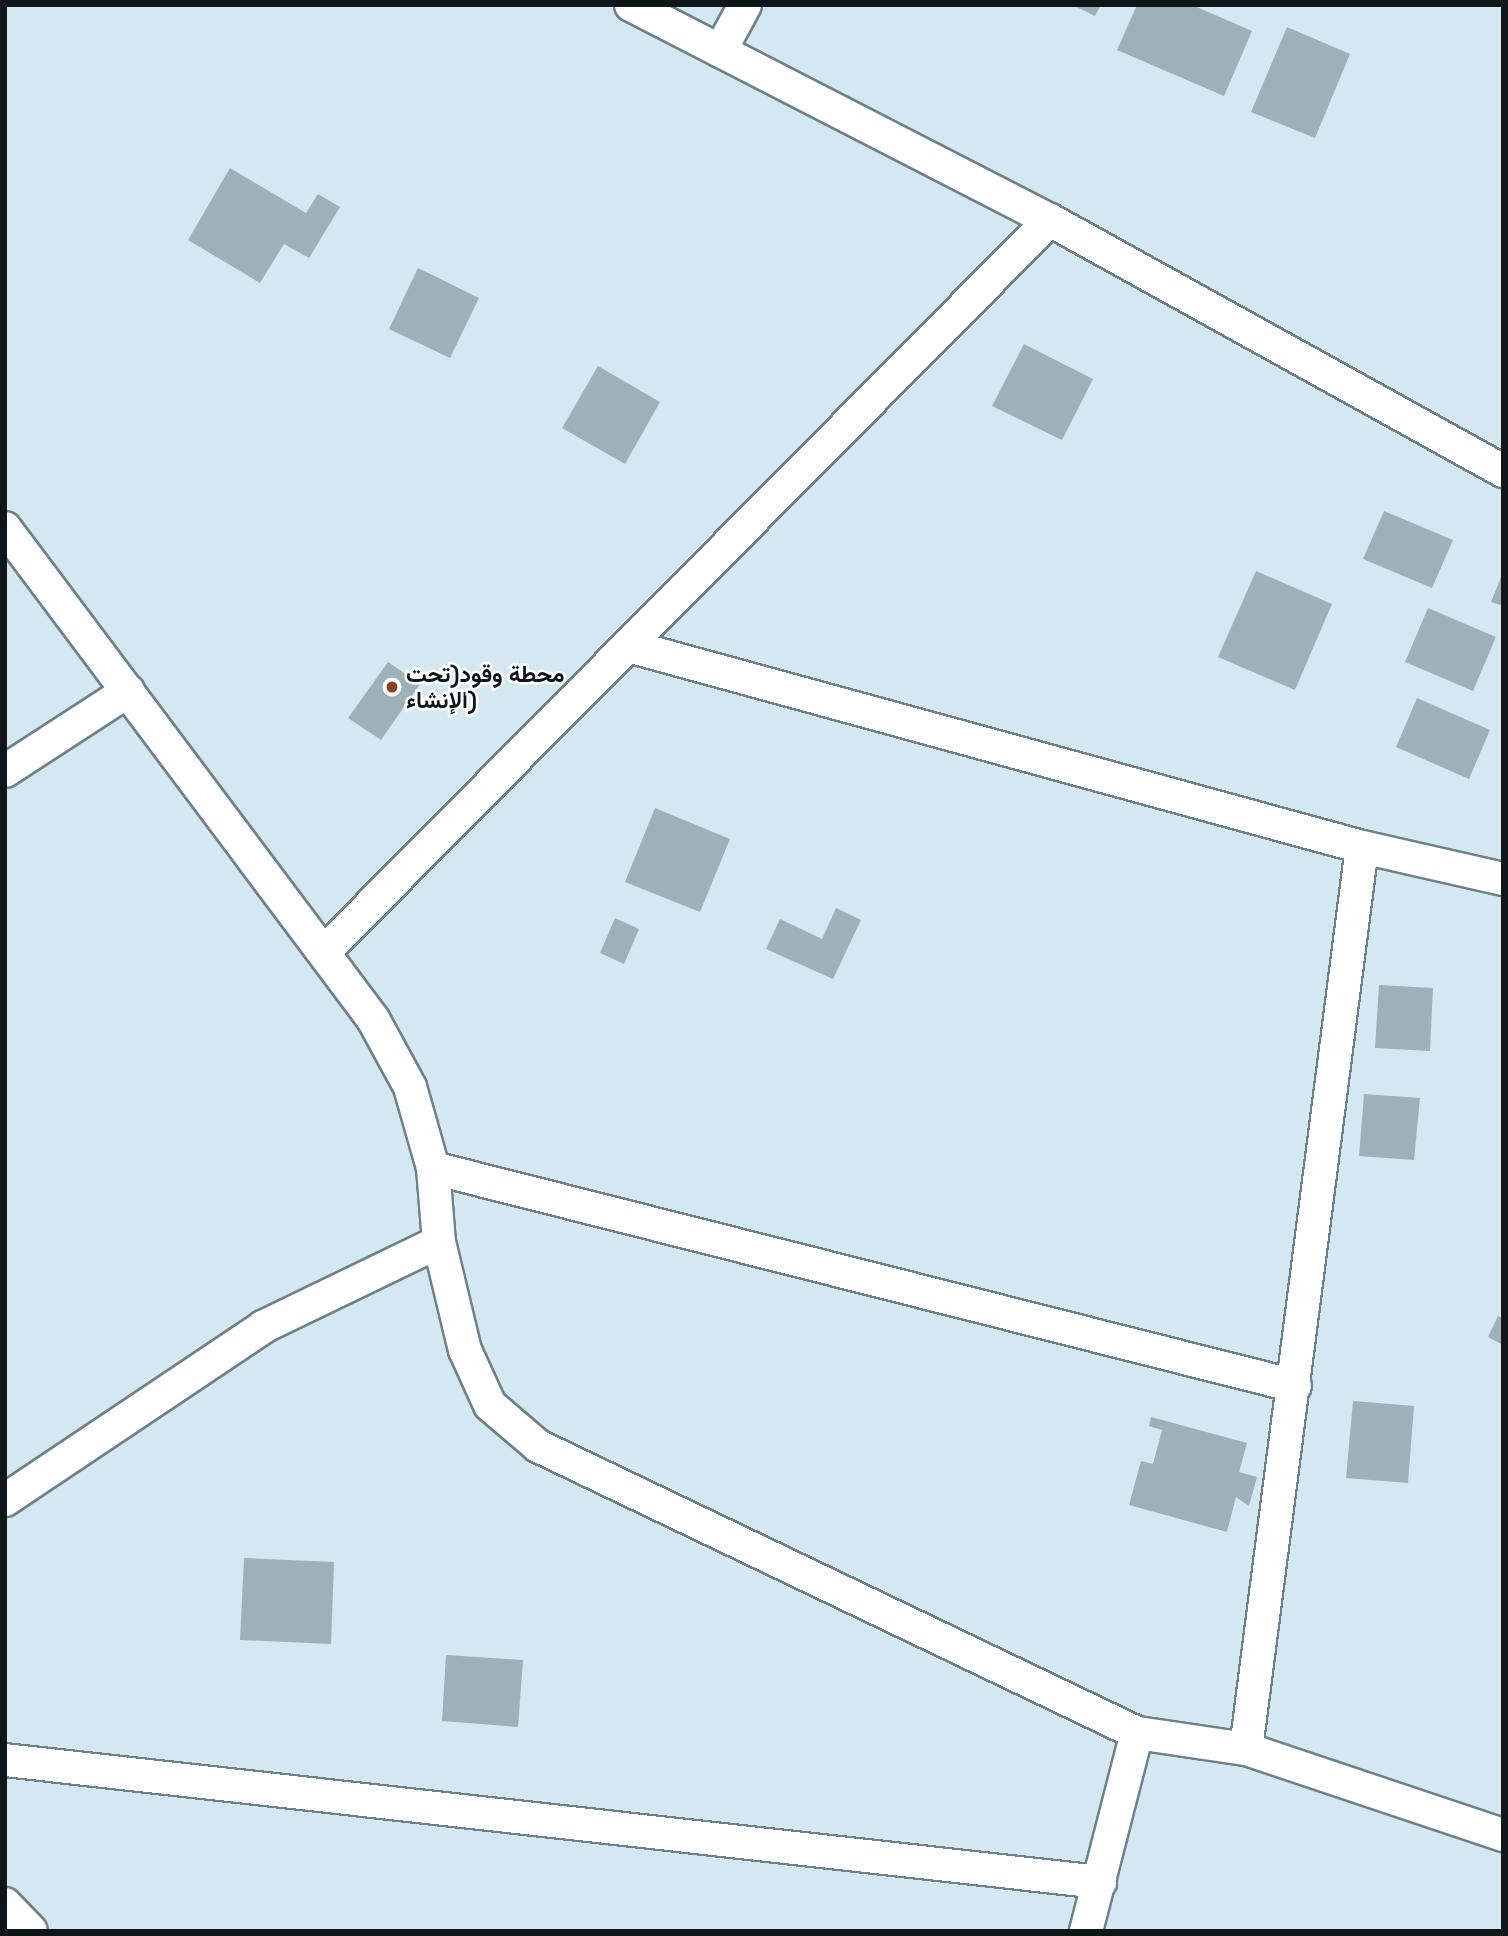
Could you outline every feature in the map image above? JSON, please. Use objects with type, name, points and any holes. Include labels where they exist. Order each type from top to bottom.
[{"type":"street","points":[[631,5],[1050,220],[1503,471]]},
{"type":"street","points":[[720,51],[746,5]]},
{"type":"street","points":[[326,950],[632,647],[1050,220]]},
{"type":"street","points":[[5,528],[326,950],[410,1087],[433,1168],[439,1242],[465,1350],[489,1405],[538,1446],[1137,1733],[1246,1749],[1503,1835]]},
{"type":"street","points":[[632,647],[1362,846],[1503,879]]},
{"type":"street","points":[[5,771],[128,691]]},
{"type":"street","points":[[1246,1749],[1295,1386],[1362,846]]},
{"type":"street","points":[[433,1168],[1295,1386]]},
{"type":"street","points":[[5,1500],[263,1327],[439,1242]]},
{"type":"street","points":[[1086,1931],[1137,1733]]},
{"type":"street","points":[[5,1760],[1100,1882]]},
{"type":"street","points":[[5,1904],[30,1931]]},
{"type":"building","points":[[1072,5],[1101,5],[1095,16]]},
{"type":"building","points":[[1137,5],[1192,5],[1252,31],[1224,96],[1117,50]]},
{"type":"building","points":[[1287,27],[1350,54],[1315,138],[1251,112]]},
{"type":"building","points":[[230,168],[306,213],[318,194],[340,207],[309,258],[284,244],[260,283],[188,240]]},
{"type":"building","points":[[418,268],[479,298],[450,358],[389,329]]},
{"type":"building","points":[[1024,344],[1093,379],[1062,440],[992,406]]},
{"type":"building","points":[[598,366],[660,402],[625,464],[562,428]]},
{"type":"building","points":[[1384,511],[1453,540],[1432,588],[1363,559]]},
{"type":"building","points":[[1256,571],[1332,604],[1295,690],[1218,657]]},
{"type":"building","points":[[1503,572],[1503,606],[1491,602]]},
{"type":"building","points":[[1428,608],[1496,637],[1473,691],[1405,662]]},
{"type":"building","points":[[388,662],[420,684],[381,740],[348,718]]},
{"type":"building","points":[[1417,698],[1490,730],[1469,779],[1396,747]]},
{"type":"building","points":[[655,808],[730,839],[700,912],[625,882]]},
{"type":"building","points":[[836,908],[861,920],[833,979],[766,949],[780,919],[822,939]]},
{"type":"building","points":[[615,918],[639,929],[624,964],[600,953]]},
{"type":"building","points":[[1379,985],[1433,988],[1430,1051],[1375,1048]]},
{"type":"building","points":[[1364,1094],[1420,1098],[1414,1160],[1359,1156]]},
{"type":"building","points":[[1498,1316],[1503,1318],[1503,1345],[1488,1337]]},
{"type":"building","points":[[1353,1401],[1414,1406],[1408,1483],[1346,1478]]},
{"type":"building","points":[[1151,1417],[1247,1443],[1239,1472],[1257,1477],[1249,1506],[1236,1497],[1227,1532],[1129,1505],[1141,1461],[1153,1464],[1162,1430],[1149,1426]]},
{"type":"building","points":[[244,1558],[334,1562],[331,1644],[240,1640]]},
{"type":"building","points":[[446,1655],[523,1660],[518,1727],[442,1721]]},
{"type":"place","name":"محطة وقود(تحت الإنشاء)","points":[[392,687]]}]
